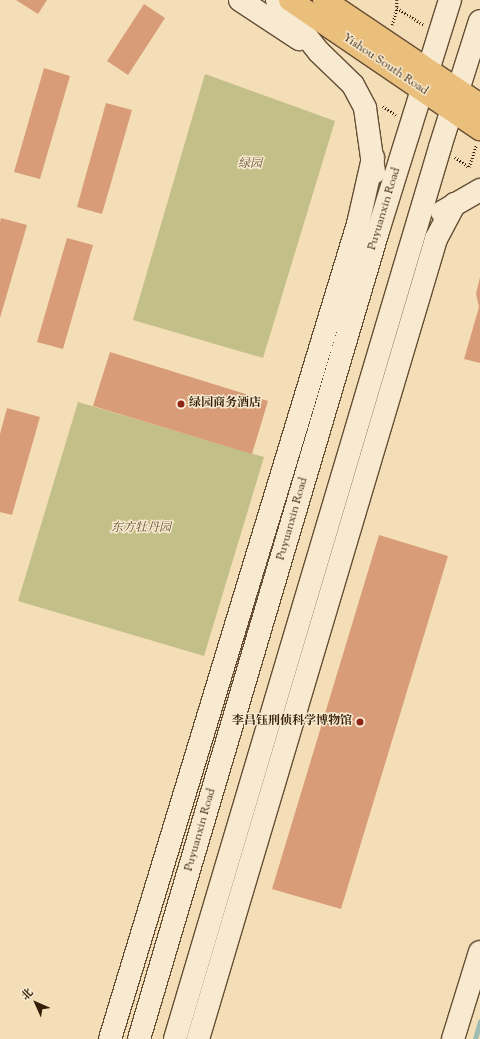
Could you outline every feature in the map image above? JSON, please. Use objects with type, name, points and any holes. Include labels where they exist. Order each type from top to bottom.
[{"type":"main road","name":"Yishou South Road","points":[[290,0],[425,80],[455,100],[480,128]]},
{"type":"main road","name":"Yishou South Road","points":[[324,0],[425,80]]},
{"type":"main road","name":"Yishou South Road","points":[[455,100],[480,106]]},
{"type":"street","points":[[240,0],[319,52]]},
{"type":"street","points":[[277,0],[319,52],[353,86],[365,108],[373,158],[378,231]]},
{"type":"street","name":"Puyuanxin Road","points":[[139,1039],[378,231],[450,0]]},
{"type":"street","points":[[175,1039],[410,249],[480,21]]},
{"type":"street","points":[[110,1039],[358,224],[373,158]]},
{"type":"street","points":[[410,249],[440,214],[480,190]]},
{"type":"street","points":[[198,1039],[436,239],[455,204]]},
{"type":"street","points":[[453,1039],[480,952]]},
{"type":"path","points":[[397,0],[397,8]]},
{"type":"green space","name":"绿园","points":[[205,74],[335,121],[263,358],[133,320]]},
{"type":"green space","name":"东方牡丹园","points":[[78,402],[264,457],[204,656],[18,601]]},
{"type":"building","points":[[16,0],[47,0],[38,14]]},
{"type":"building","points":[[144,4],[165,18],[128,75],[107,61]]},
{"type":"building","points":[[44,68],[70,76],[40,179],[14,172]]},
{"type":"building","points":[[106,103],[132,110],[102,214],[77,207]]},
{"type":"building","points":[[1,218],[27,225],[0,318],[0,222]]},
{"type":"building","points":[[67,238],[93,245],[63,349],[37,342]]},
{"type":"building","points":[[480,277],[480,363],[464,359],[479,307],[476,294]]},
{"type":"building","name":"绿园商务酒店","points":[[110,352],[268,401],[252,454],[93,406]]},
{"type":"building","points":[[7,408],[40,417],[12,515],[0,512],[0,434]]},
{"type":"building","name":"李昌钰刑侦科学博物馆","points":[[379,535],[448,556],[341,909],[272,889]]},
{"type":"waterway","points":[[475,1039],[480,1022]]},
{"type":"place","name":"绿园商务酒店","points":[[181,404]]},
{"type":"place","name":"李昌钰刑侦科学博物馆","points":[[360,722]]}]
